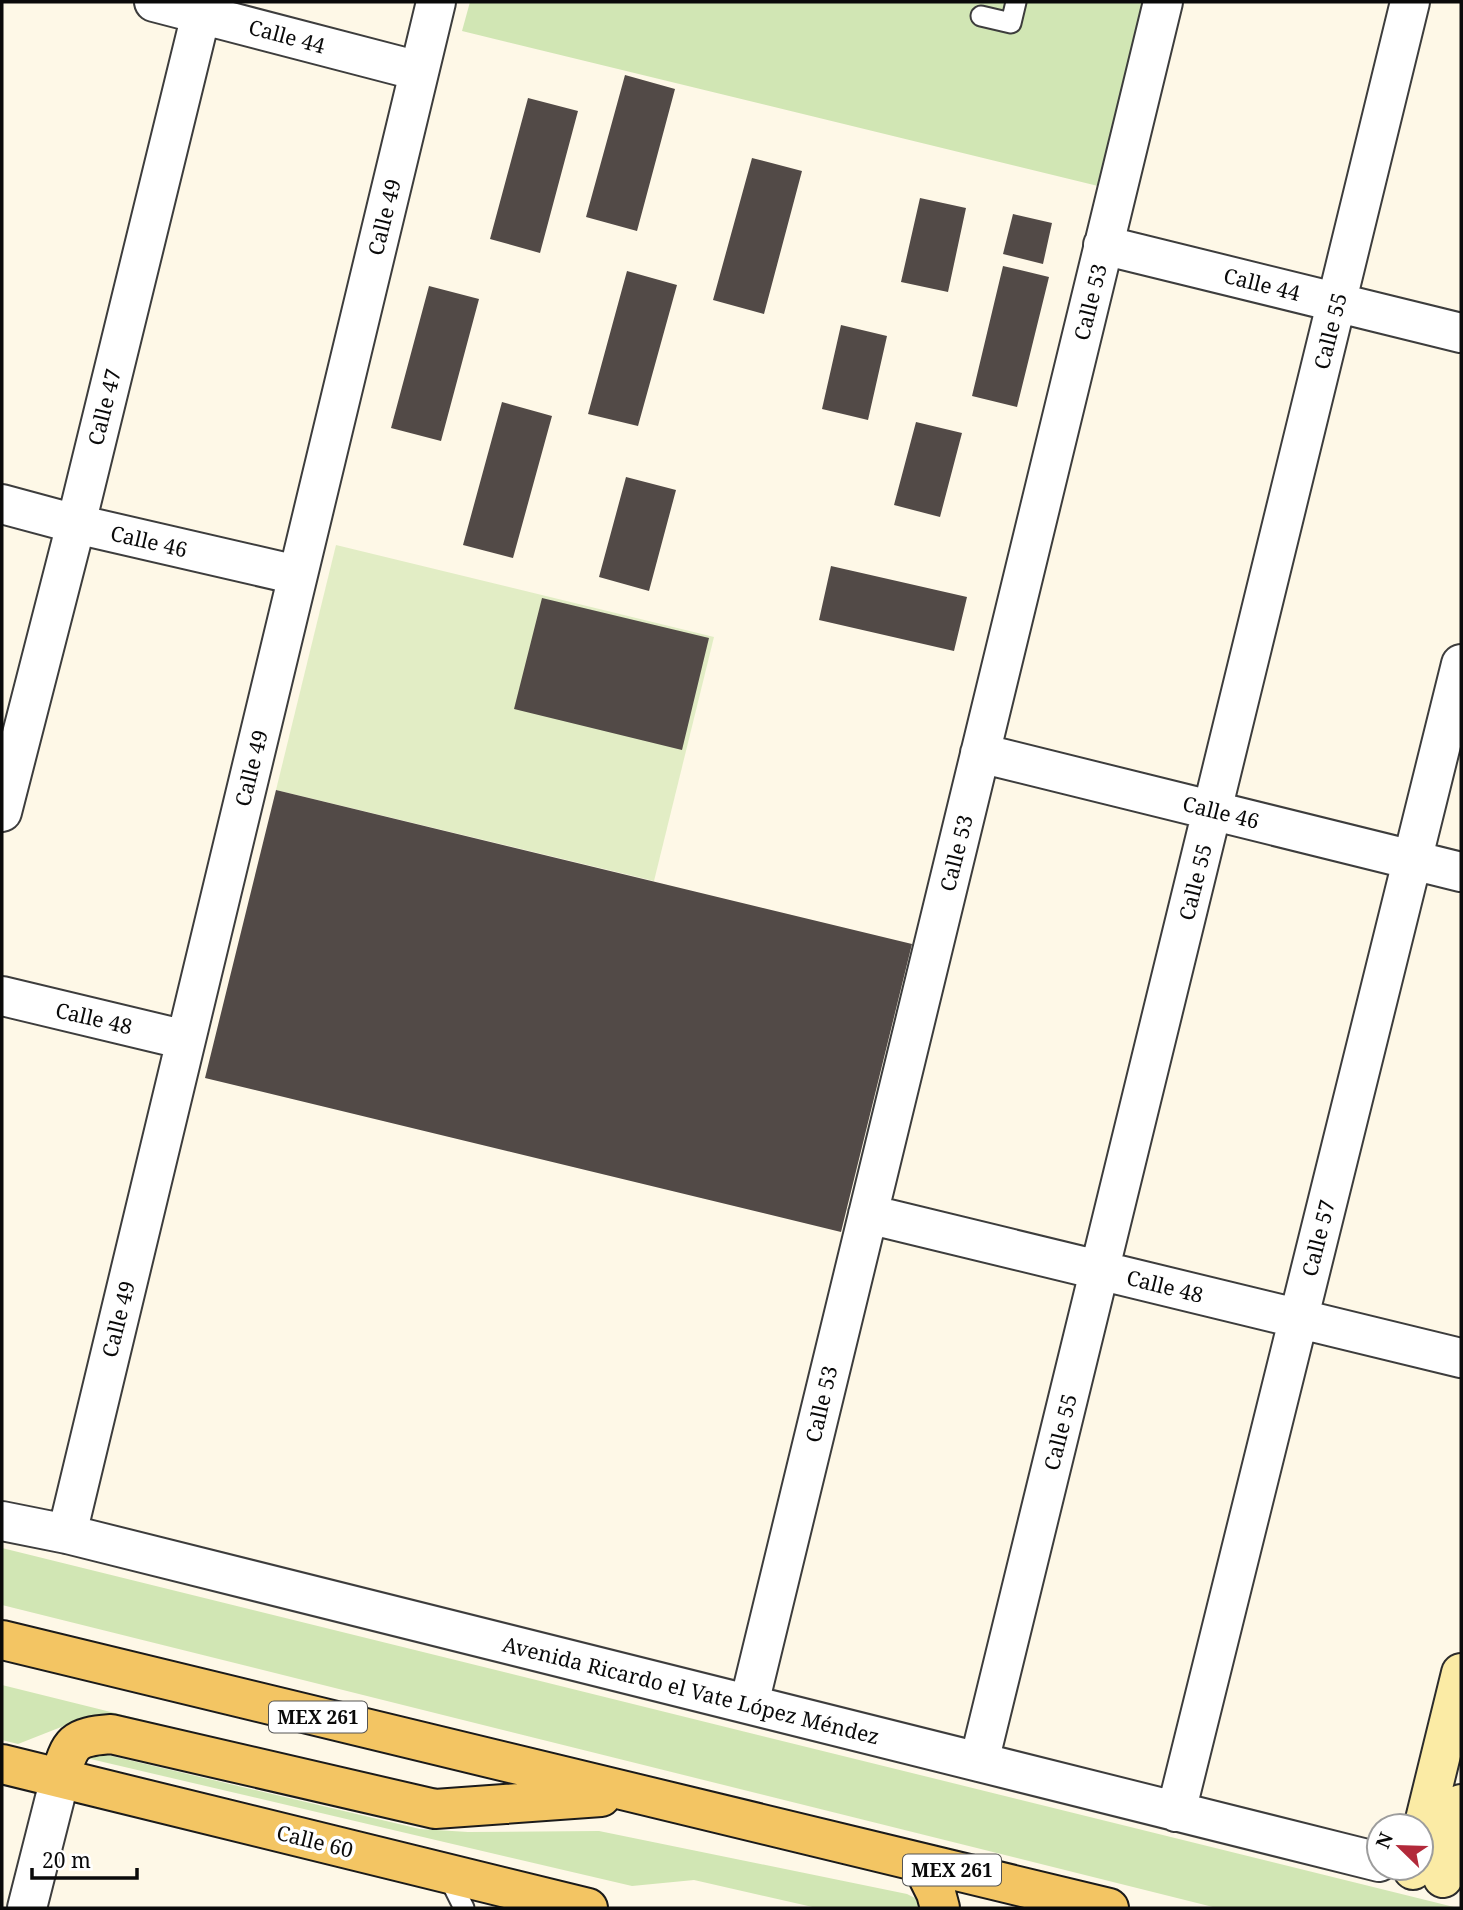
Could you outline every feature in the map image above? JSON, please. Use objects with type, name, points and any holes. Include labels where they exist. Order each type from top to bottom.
[{"type":"main road","name":"MEX 261","points":[[2,1640],[1109,1908]]},
{"type":"main road","points":[[60,1778],[68,1751],[76,1740],[85,1736],[111,1734],[435,1809],[634,1794]]},
{"type":"main road","name":"Calle 60","points":[[2,1764],[569,1906]]},
{"type":"main road","points":[[921,1863],[936,1893],[940,1908]]},
{"type":"street","name":"Calle 44","points":[[154,2],[202,7],[419,71]]},
{"type":"street","name":"Calle 49","points":[[67,1534],[436,2]]},
{"type":"street","name":"Calle 53","points":[[748,1704],[1163,2]]},
{"type":"street","name":"Calle 55","points":[[979,1762],[1410,2]]},
{"type":"street","name":"Calle 47","points":[[2,812],[76,524],[202,7]]},
{"type":"street","name":"Calle 44","points":[[1103,246],[1461,333]]},
{"type":"street","name":"Calle 46","points":[[2,504],[76,524],[297,575]]},
{"type":"street","name":"Calle 57","points":[[1176,1812],[1461,664]]},
{"type":"street","name":"Calle 46","points":[[980,753],[1461,872]]},
{"type":"street","name":"Calle 48","points":[[2,996],[186,1040]]},
{"type":"street","name":"Calle 48","points":[[868,1214],[1461,1358]]},
{"type":"street","name":"Avenida Ricardo el Vate López Méndez","points":[[2,1521],[67,1534],[1176,1812],[1365,1854]]},
{"type":"street","points":[[1431,1812],[1461,1672]]},
{"type":"street","points":[[27,1908],[60,1778]]},
{"type":"street","points":[[1435,1842],[1461,1804]]},
{"type":"lane","points":[[981,16],[1011,23],[1016,2]]},
{"type":"lane","points":[[447,1874],[464,1908]]},
{"type":"green space","points":[[470,2],[1144,2],[1098,186],[462,31]]},
{"type":"green space","points":[[336,545],[714,637],[654,881],[276,790]]},
{"type":"green space","points":[[2,1548],[1458,1908],[1217,1908],[2,1605]]},
{"type":"green space","points":[[2,1685],[446,1795],[441,1804],[79,1720],[18,1744],[2,1740]]},
{"type":"green space","points":[[99,1753],[420,1829],[468,1832],[599,1831],[907,1894],[915,1898],[920,1908],[817,1908],[694,1880],[632,1886],[82,1757]]},
{"type":"building","points":[[625,75],[675,89],[637,231],[586,217]]},
{"type":"building","points":[[528,98],[578,111],[540,253],[490,239]]},
{"type":"building","points":[[752,158],[802,171],[764,314],[713,300]]},
{"type":"building","points":[[920,198],[966,208],[948,292],[901,282]]},
{"type":"building","points":[[1013,214],[1052,223],[1043,264],[1003,254]]},
{"type":"building","points":[[1003,266],[1049,277],[1017,407],[972,396]]},
{"type":"building","points":[[627,271],[677,285],[638,426],[588,414]]},
{"type":"building","points":[[429,286],[479,299],[441,441],[391,428]]},
{"type":"building","points":[[841,325],[887,336],[868,420],[822,409]]},
{"type":"building","points":[[502,402],[552,416],[513,558],[463,545]]},
{"type":"building","points":[[916,422],[962,433],[940,517],[894,505]]},
{"type":"building","points":[[626,477],[676,490],[649,591],[599,577]]},
{"type":"building","points":[[831,566],[967,597],[954,651],[819,620]]},
{"type":"building","points":[[542,598],[709,638],[682,750],[514,709]]},
{"type":"building","points":[[276,790],[912,944],[841,1232],[205,1078]]}]
